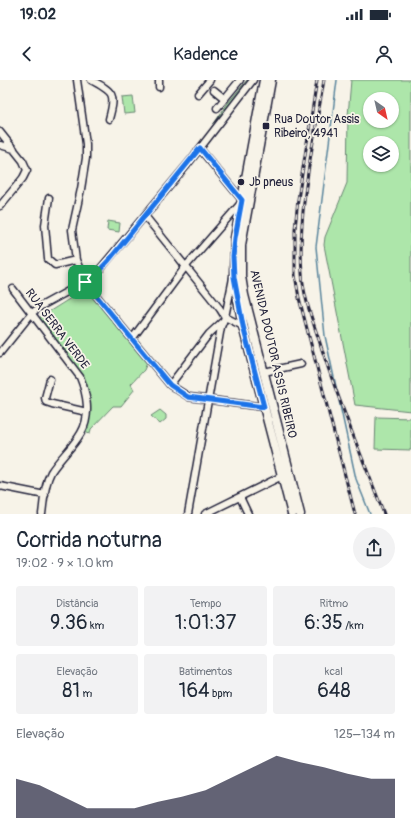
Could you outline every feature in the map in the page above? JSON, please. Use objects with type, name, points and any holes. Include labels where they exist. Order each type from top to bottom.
[{"type":"main road","name":"AVENIDA DOUTOR ASSIS RIBEIRO","points":[[271,80],[241,245],[240,262],[244,296],[300,514]]},
{"type":"main road","name":"AVENIDA DOUTOR ASSIS RIBEIRO","points":[[264,82],[235,238],[233,257],[234,277],[243,326],[292,514]]},
{"type":"street","points":[[77,80],[86,144],[86,158],[72,230],[76,260],[85,282],[170,385],[188,397],[264,407]]},
{"type":"street","points":[[91,80],[102,83],[113,97],[109,119]]},
{"type":"street","points":[[198,94],[210,80]]},
{"type":"street","points":[[217,108],[239,80]]},
{"type":"street","points":[[0,353],[32,313],[41,306],[85,282],[96,274],[109,260],[146,216],[253,80]]},
{"type":"street","points":[[244,92],[257,82],[264,82]]},
{"type":"street","points":[[214,90],[225,99]]},
{"type":"street","points":[[0,132],[14,149],[26,170],[23,178],[0,206]]},
{"type":"street","points":[[0,145],[14,149]]},
{"type":"street","points":[[132,339],[186,266],[242,201],[200,148]]},
{"type":"street","points":[[49,198],[45,225],[48,259],[55,265],[76,260]]},
{"type":"street","points":[[146,216],[220,309],[224,319],[243,326]]},
{"type":"street","points":[[188,514],[207,400],[234,277]]},
{"type":"street","name":"RUA SERRA VERDE","points":[[13,289],[80,377],[85,388],[87,412],[82,432],[51,473],[46,484],[42,514]]},
{"type":"street","points":[[170,385],[209,334],[224,319]]},
{"type":"street","points":[[264,372],[301,364]]},
{"type":"street","points":[[50,379],[45,398],[46,402],[87,412]]},
{"type":"street","points":[[205,514],[219,511],[240,497],[282,476]]},
{"type":"street","points":[[0,486],[45,495]]},
{"type":"street","points":[[240,497],[248,514]]},
{"type":"green space","points":[[247,80],[252,80],[201,143],[227,104]]},
{"type":"green space","points":[[351,80],[411,80],[411,411],[355,405],[324,245],[325,237],[347,183],[348,116]]},
{"type":"green space","points":[[133,96],[135,113],[124,114],[122,97]]},
{"type":"green space","points":[[108,221],[120,223],[119,232],[107,230]]},
{"type":"green space","points":[[82,291],[90,294],[147,363],[144,370],[131,384],[134,390],[121,406],[113,406],[91,429],[90,434],[84,432],[90,405],[84,383],[70,359],[39,318]]},
{"type":"green space","points":[[160,410],[166,415],[166,419],[160,424],[151,416]]},
{"type":"green space","points":[[376,417],[411,418],[411,450],[375,449]]},
{"type":"waterway","points":[[337,80],[316,247],[325,336],[356,479],[370,514]]},
{"type":"railway","points":[[317,80],[298,199],[295,229],[295,275],[299,298],[355,514]]},
{"type":"railway","points":[[324,80],[304,201],[301,249],[303,281],[311,315],[334,384],[384,514]]},
{"type":"place","name":"Rua Doutor Assis Ribeiro, 4941","points":[[266,126]]},
{"type":"place","name":"Jb pneus","points":[[241,182]]},
{"type":"route","points":[[200,148],[242,200],[233,257],[234,277],[243,326],[264,407],[188,397],[170,385],[85,282],[96,274],[109,260],[200,148]]}]
